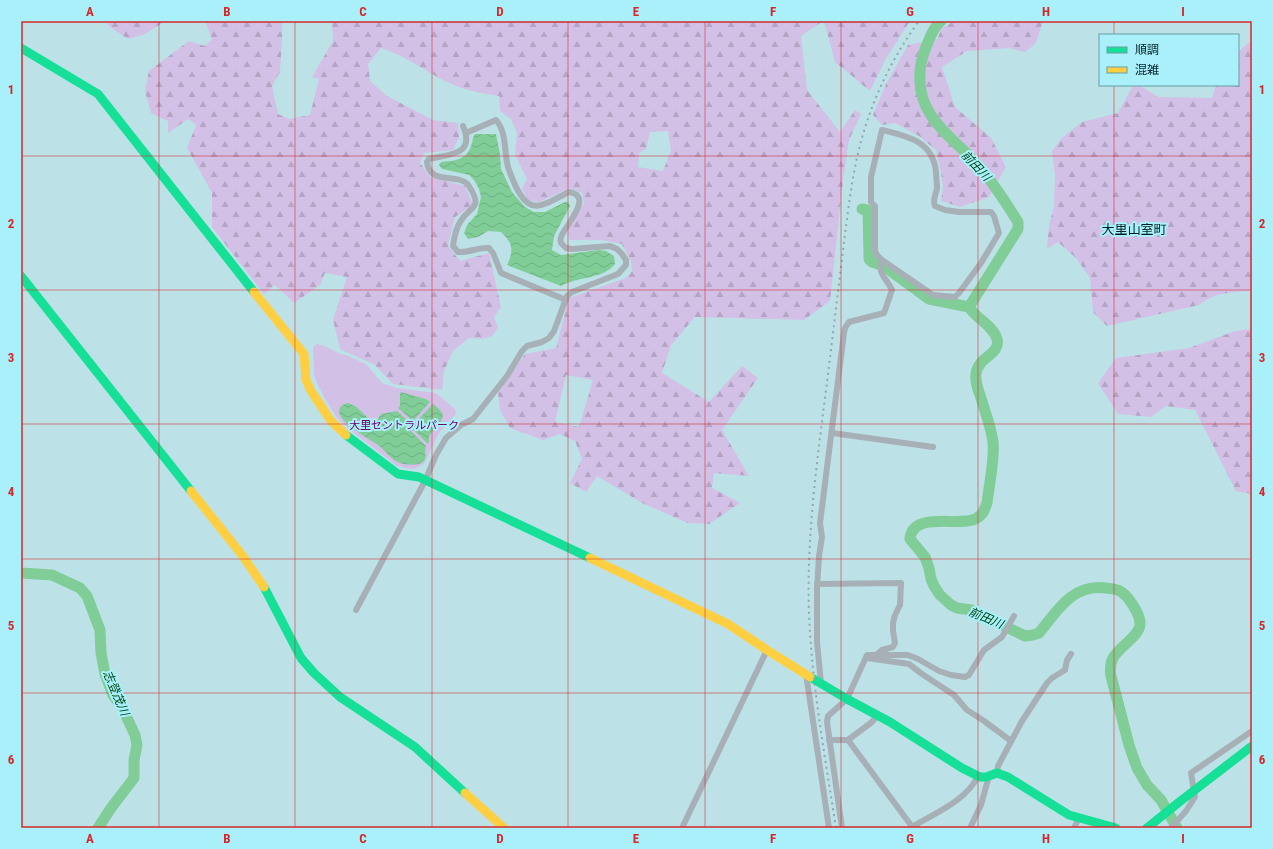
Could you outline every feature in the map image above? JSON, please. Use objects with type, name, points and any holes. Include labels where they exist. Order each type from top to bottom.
[{"type":"street","points":[[21,48],[98,94],[304,354],[306,380],[311,391],[331,421],[349,437],[398,474],[419,477],[728,624],[847,700],[890,722],[962,768],[978,776],[993,775],[1008,777],[1062,811],[1079,818],[1116,828]]},
{"type":"street","points":[[356,610],[425,481],[436,455],[446,438],[461,425],[473,419],[506,376],[522,351],[528,346],[542,342],[549,338],[554,331],[567,296],[572,292],[618,274],[626,265],[626,260],[618,249],[610,246],[572,249],[566,248],[561,243],[560,238],[579,203],[578,197],[574,193],[569,192],[541,206],[535,206],[521,198],[508,167],[500,124],[496,120],[466,133]]},
{"type":"street","points":[[463,126],[466,133],[464,148],[451,155],[429,159],[427,162],[427,167],[430,171],[438,176],[447,179],[460,180],[468,184],[476,201],[475,207],[460,221],[453,246],[458,252],[465,253],[481,248],[489,248],[493,253],[501,273],[566,300]]},
{"type":"street","points":[[821,682],[817,642],[817,584],[822,536],[820,523],[845,328],[849,322],[853,320],[884,313],[892,290],[881,272],[881,264],[875,251],[875,206],[871,202],[871,177],[882,130],[916,140],[928,149],[936,168],[937,185],[933,202],[935,206],[945,210],[959,212],[991,212],[994,216],[999,233],[981,263],[959,293],[955,296],[933,295],[881,264]]},
{"type":"street","points":[[22,281],[64,331],[242,555],[266,591],[301,658],[314,674],[340,696],[415,747],[504,828]]},
{"type":"street","points":[[832,433],[933,447]]},
{"type":"street","points":[[817,584],[901,582],[900,605],[895,615],[892,631],[895,643],[893,647],[882,650],[876,655]]},
{"type":"street","points":[[842,828],[827,727],[827,718],[847,700],[867,655],[908,655],[939,671],[965,677],[969,675],[984,650],[1002,637],[1012,619]]},
{"type":"street","points":[[682,828],[767,650]]},
{"type":"street","points":[[970,828],[981,806],[993,775],[1011,740],[1030,708],[1048,683],[1052,678],[1065,670],[1067,660],[1071,654]]},
{"type":"street","points":[[866,658],[909,664],[954,695],[967,710],[1011,740]]},
{"type":"street","points":[[806,674],[829,828]]},
{"type":"street","points":[[829,740],[848,740],[872,722],[877,716]]},
{"type":"street","points":[[1171,828],[1186,811],[1195,797],[1190,773],[1252,731]]},
{"type":"street","points":[[848,740],[912,827],[962,796],[974,786],[978,776]]},
{"type":"street","points":[[1147,828],[1252,746]]},
{"type":"street","points":[[1074,828],[1079,818]]},
{"type":"green space","points":[[106,21],[161,21],[162,23],[143,35],[128,39],[110,27]]},
{"type":"green space","points":[[208,21],[282,21],[280,72],[272,86],[278,114],[289,119],[310,115],[319,79],[312,77],[333,41],[332,21],[823,21],[801,36],[807,90],[840,132],[855,110],[861,114],[849,140],[830,301],[804,320],[695,317],[671,345],[662,373],[709,402],[742,366],[758,378],[722,430],[749,476],[714,473],[712,488],[740,503],[709,524],[688,523],[644,504],[597,476],[586,492],[570,483],[582,459],[575,441],[560,434],[543,440],[510,428],[500,410],[498,393],[525,354],[556,348],[569,298],[626,278],[632,271],[631,262],[622,244],[601,240],[570,240],[568,232],[584,203],[582,193],[570,188],[539,202],[528,200],[522,189],[527,179],[515,155],[517,133],[511,119],[500,111],[499,96],[458,87],[406,59],[381,48],[368,64],[370,81],[387,96],[433,120],[458,123],[459,137],[453,150],[424,153],[420,163],[430,177],[465,186],[473,205],[455,217],[448,246],[460,261],[489,253],[501,307],[494,317],[498,328],[492,336],[482,339],[469,338],[453,351],[444,371],[442,390],[393,384],[375,365],[340,349],[333,320],[347,277],[325,273],[320,285],[294,303],[275,285],[264,294],[212,227],[212,193],[187,148],[196,125],[188,119],[168,133],[168,121],[151,113],[145,91],[149,71],[189,41],[205,46],[212,39],[206,24]],"holes":[[[668,131],[671,150],[663,171],[638,167],[639,153],[646,149],[650,132]],[[566,375],[593,380],[579,427],[555,422]]]},
{"type":"green space","points":[[824,21],[910,21],[885,60],[870,91],[835,62]]},
{"type":"green space","points":[[954,21],[1043,21],[1036,43],[1025,52],[1009,48],[967,51],[942,67],[955,107],[991,138],[1006,167],[989,197],[960,207],[941,201],[943,187],[936,150],[919,136],[895,123],[882,125],[873,115],[886,84],[908,45],[937,39],[942,28]]},
{"type":"green space","points":[[1252,40],[1252,291],[1218,295],[1199,305],[1107,326],[1093,312],[1090,278],[1076,258],[1058,242],[1047,249],[1049,225],[1054,206],[1055,176],[1052,151],[1062,138],[1082,122],[1118,113],[1132,86],[1141,86],[1158,97],[1212,98],[1216,86],[1239,86],[1239,51]]},
{"type":"green space","points":[[1252,329],[1252,494],[1236,491],[1195,410],[1166,406],[1151,417],[1118,414],[1098,383],[1116,358],[1189,348],[1235,331]]},
{"type":"green space","name":"大里セントラルパーク","points":[[317,344],[366,364],[382,383],[397,388],[436,393],[455,409],[456,414],[439,433],[424,464],[414,469],[397,466],[337,418],[323,395],[314,375],[313,347]]},
{"type":"water","points":[[475,134],[496,134],[501,169],[512,192],[525,207],[534,212],[545,212],[568,202],[570,206],[554,236],[552,250],[561,255],[599,250],[606,251],[614,256],[615,264],[603,273],[561,286],[507,265],[511,255],[511,247],[508,240],[501,232],[488,231],[478,237],[468,239],[464,233],[467,225],[477,214],[481,197],[479,189],[469,175],[442,169],[439,165],[441,162],[463,157],[469,151]]},
{"type":"water","points":[[401,392],[426,399],[430,402],[413,421],[398,408],[400,406]]},
{"type":"water","points":[[347,403],[358,408],[373,423],[376,422],[381,414],[397,411],[408,421],[405,425],[426,446],[424,461],[419,464],[409,465],[394,460],[378,445],[349,426],[343,419],[339,413],[340,407]]},
{"type":"water","points":[[433,404],[443,414],[439,424],[429,436],[428,444],[411,427]]},
{"type":"waterway","name":"前田川","points":[[941,21],[932,33],[921,63],[920,88],[924,101],[937,124],[976,163],[993,184],[1018,222],[1018,229],[969,307],[992,330],[997,339],[996,349],[981,363],[976,374],[977,386],[993,442],[993,464],[987,503],[984,512],[977,518],[970,521],[939,521],[919,525],[913,530],[910,539],[925,557],[934,586],[940,595],[951,605],[957,608],[971,610],[1025,636],[1039,633],[1067,600],[1084,590],[1094,588],[1113,589],[1118,590],[1128,598],[1138,614],[1140,625],[1139,629],[1132,638],[1113,658],[1110,667],[1111,676],[1129,745],[1137,768],[1147,785],[1161,800],[1177,828]]},
{"type":"waterway","name":"前田川","points":[[862,209],[868,211],[869,259],[872,262],[884,266],[929,299],[969,307]]},
{"type":"waterway","name":"志登茂川","points":[[21,573],[52,575],[80,588],[87,596],[100,630],[101,653],[105,674],[113,695],[122,707],[135,735],[137,745],[134,760],[134,778],[98,828]]},
{"type":"railway","points":[[836,828],[813,668],[809,614],[809,552],[814,490],[848,213],[857,156],[875,99],[902,46],[919,21]]},
{"type":"traffic: fast","points":[[21,48],[98,94],[254,292]]},
{"type":"traffic: fast","points":[[21,276],[191,491]]},
{"type":"traffic: fast","points":[[346,435],[398,474],[419,477],[590,558]]},
{"type":"traffic: fast","points":[[264,587],[301,658],[314,673],[340,697],[415,747],[465,793]]},
{"type":"traffic: fast","points":[[810,677],[890,722],[962,768],[980,777],[986,777],[997,773],[1008,777],[1069,815],[1116,828]]},
{"type":"traffic: fast","points":[[1178,803],[1252,746]]},
{"type":"traffic: fast","points":[[1147,828],[1178,803]]},
{"type":"traffic: slow","points":[[254,292],[304,354],[306,380],[311,391],[331,421],[346,435]]},
{"type":"traffic: slow","points":[[191,491],[242,555],[264,587]]},
{"type":"traffic: slow","points":[[590,558],[728,624],[810,677]]},
{"type":"traffic: slow","points":[[465,793],[504,828]]},
{"type":"district","name":"大里山室町","points":[[1134,229]]}]
